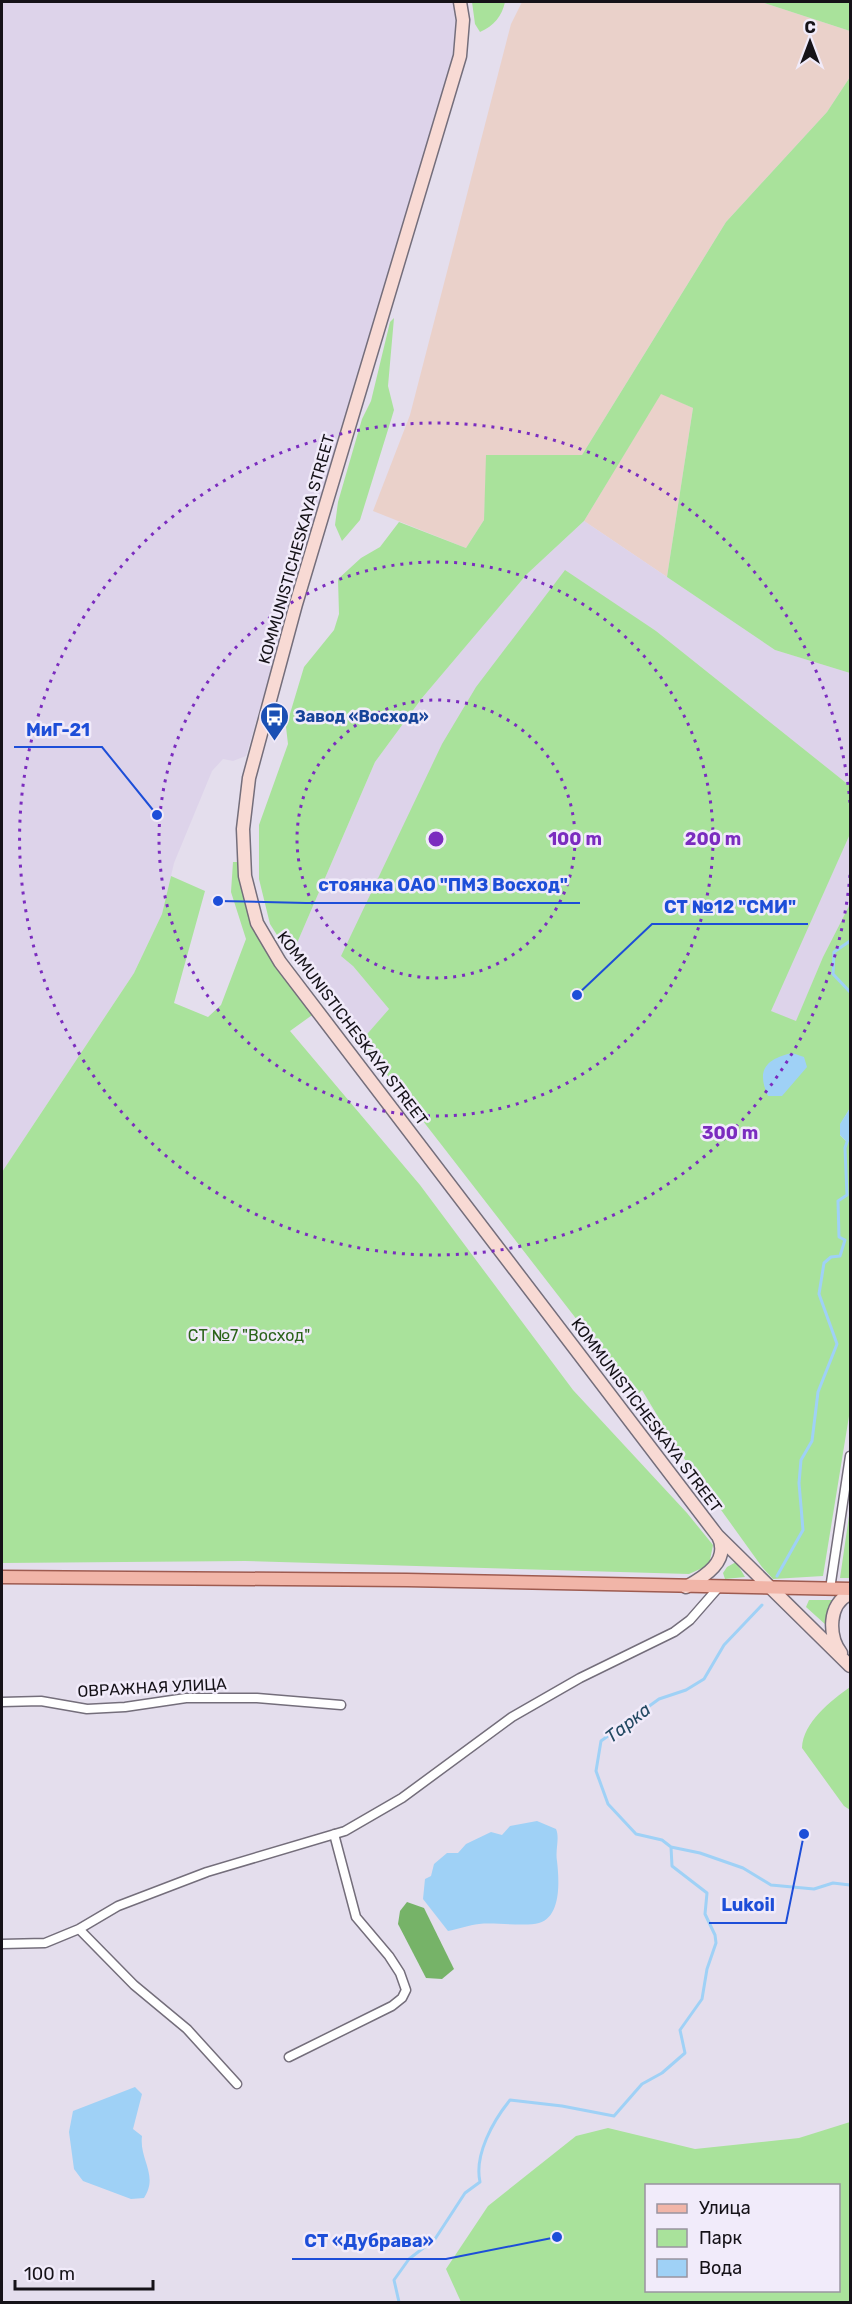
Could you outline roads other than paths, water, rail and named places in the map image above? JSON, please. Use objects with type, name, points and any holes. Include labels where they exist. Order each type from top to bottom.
[{"type":"main road","name":"KOMMUNISTICHESKAYA STREET","points":[[460,2],[463,20],[460,56],[296,604],[259,738],[245,804],[245,876],[257,923],[280,962],[717,1535],[850,1666]]},
{"type":"main road","points":[[686,1587],[705,1577],[721,1557],[721,1542],[717,1535]]},
{"type":"main road","points":[[2,1577],[407,1580],[850,1589]]},
{"type":"main road","points":[[850,1594],[836,1609],[832,1630],[834,1645],[850,1666]]},
{"type":"street","points":[[830,1589],[850,1456]]},
{"type":"street","points":[[2,1944],[45,1943],[79,1929],[118,1906],[207,1872],[345,1831],[402,1798],[512,1717],[580,1678],[674,1632],[690,1620],[718,1588]]},
{"type":"street","name":"ОВРАЖНАЯ УЛИЦА","points":[[2,1702],[42,1701],[87,1709],[186,1698],[257,1698],[341,1705]]},
{"type":"street","points":[[289,2057],[392,2006],[402,1998],[406,1990],[400,1973],[389,1956],[356,1917],[334,1834]]},
{"type":"street","points":[[79,1929],[135,1985],[187,2029],[237,2084]]},
{"type":"water","points":[[792,1053],[804,1057],[807,1067],[782,1096],[768,1096],[763,1079],[766,1067],[770,1062]]},
{"type":"water","points":[[850,1108],[850,1139],[847,1142],[840,1135],[840,1124]]},
{"type":"water","points":[[537,1821],[556,1829],[557,1833],[558,1887],[552,1913],[539,1923],[479,1924],[448,1931],[423,1899],[425,1879],[431,1876],[434,1864],[447,1853],[458,1853],[466,1844],[491,1832],[502,1835],[510,1826]]},
{"type":"water","points":[[135,2087],[142,2094],[133,2129],[142,2136],[143,2153],[150,2182],[144,2198],[131,2199],[83,2181],[74,2169],[69,2132],[73,2111]]},
{"type":"waterway","name":"Тарка","points":[[850,941],[834,952],[833,974],[850,992]]},
{"type":"waterway","name":"Тарка","points":[[777,1576],[803,1530],[799,1483],[801,1460],[812,1441],[818,1392],[837,1344],[819,1294],[824,1263],[831,1257],[840,1256],[845,1240],[839,1237],[838,1201],[847,1195],[845,1148],[850,1133]]},
{"type":"waterway","name":"Тарка","points":[[762,1605],[724,1645],[704,1679],[686,1690],[659,1699],[601,1741],[596,1771],[608,1804],[636,1834],[662,1840],[671,1847],[700,1853],[743,1868],[771,1885],[814,1889],[833,1883],[850,1885]]},
{"type":"waterway","points":[[399,2302],[394,2280],[409,2259],[435,2239],[465,2193],[480,2182],[480,2161],[486,2139],[510,2100],[562,2106],[614,2116],[642,2084],[662,2073],[685,2053],[680,2030],[702,1999],[707,1969],[716,1943],[715,1935],[705,1914],[707,1893],[672,1866],[671,1847]]},
{"type":"place","name":"Завод «Восход»","points":[[274,742]]},
{"type":"place","name":"МиГ-21","points":[[157,815]]},
{"type":"place","name":"стоянка ОАО \"ПМЗ Восход\"","points":[[218,901]]},
{"type":"place","name":"СТ №12 \"СМИ\"","points":[[577,995]]},
{"type":"place","name":"Lukoil","points":[[804,1834]]},
{"type":"place","name":"СТ «Дубрава»","points":[[557,2237]]},
{"type":"park label","name":"СТ №7 \"Восход\"","points":[[249,1335]]}]
